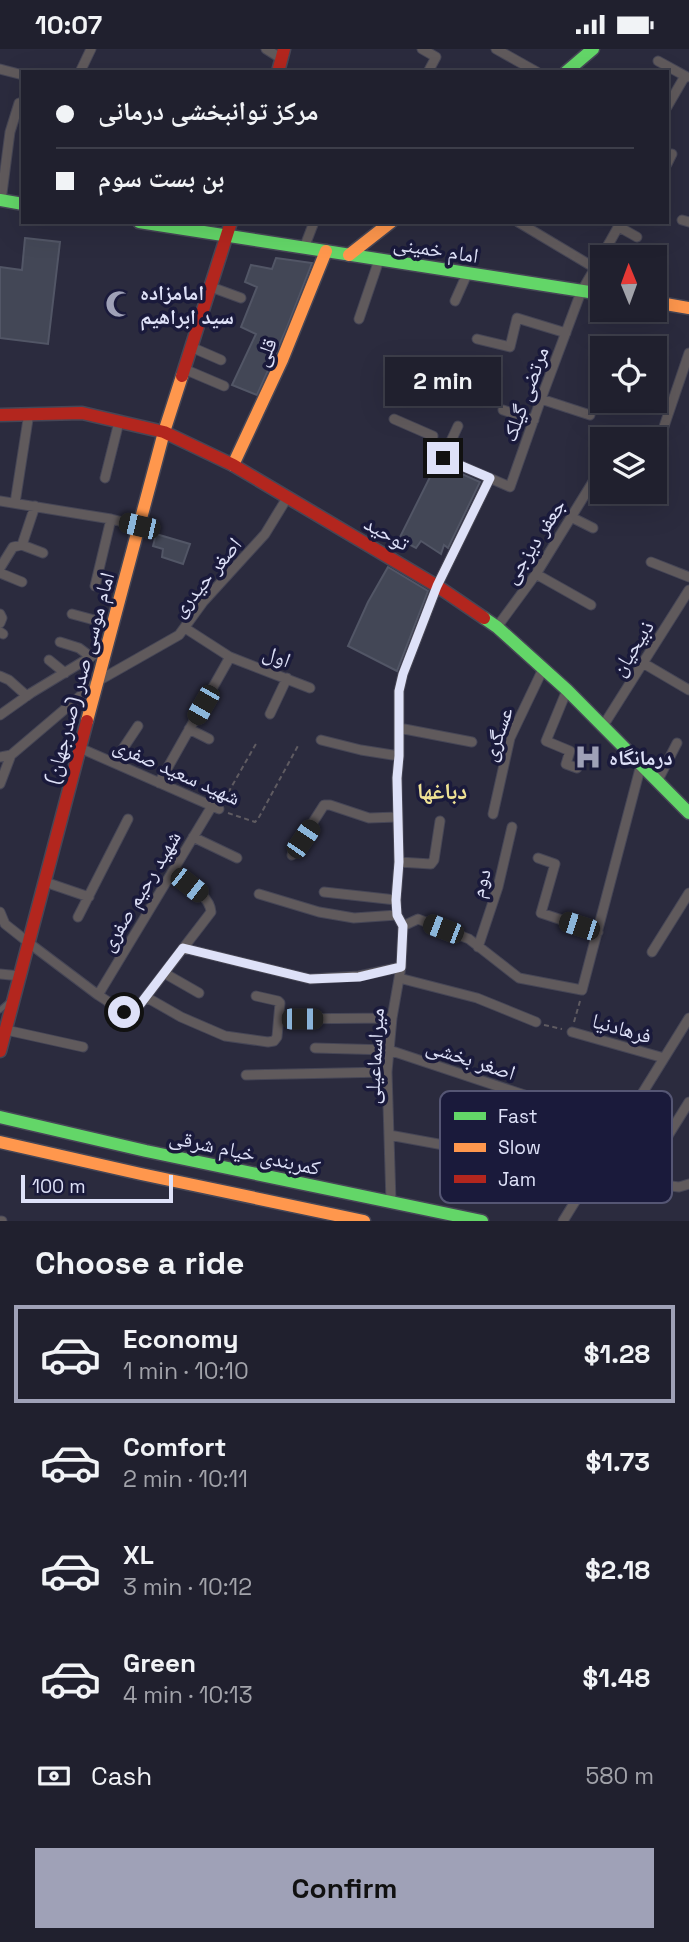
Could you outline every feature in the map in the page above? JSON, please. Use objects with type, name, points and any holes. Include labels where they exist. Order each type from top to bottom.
[{"type":"main road","points":[[568,70],[593,49]]},
{"type":"main road","points":[[1,200],[21,204]]},
{"type":"main road","name":"امام خمینی","points":[[152,224],[590,293]]},
{"type":"main road","name":"(صدرجهان) امام موسی صدر","points":[[0,1051],[164,432],[231,224]]},
{"type":"main road","points":[[349,255],[388,224]]},
{"type":"main road","name":"قلی","points":[[233,465],[268,395],[326,251]]},
{"type":"main road","points":[[667,304],[689,308]]},
{"type":"main road","name":"توحید","points":[[0,415],[29,412],[82,413],[164,432],[233,465],[437,586],[496,627],[567,690],[641,765],[688,807]]},
{"type":"main road","name":"کمربندی خیام شرقی","points":[[0,1117],[146,1151],[482,1221]]},
{"type":"main road","name":"کمربندی خیام شرقی","points":[[0,1142],[364,1221]]},
{"type":"main road","points":[[319,1212],[325,1188]]},
{"type":"street","points":[[81,70],[91,49]]},
{"type":"street","points":[[266,49],[282,60]]},
{"type":"street","points":[[422,49],[436,57],[429,70]]},
{"type":"street","points":[[496,49],[533,70]]},
{"type":"street","points":[[658,61],[687,77],[669,104]]},
{"type":"street","points":[[0,69],[21,74]]},
{"type":"street","points":[[1,200],[5,131],[19,103]]},
{"type":"street","points":[[669,160],[672,154]]},
{"type":"street","points":[[304,248],[313,224]]},
{"type":"street","points":[[521,224],[590,265]]},
{"type":"street","points":[[620,225],[637,237]]},
{"type":"street","name":"مرتضی گیلک","points":[[608,245],[620,225]]},
{"type":"street","points":[[359,319],[379,260]]},
{"type":"street","points":[[455,300],[467,274]]},
{"type":"street","name":"مرتضی گیلک","points":[[490,478],[510,487],[581,292],[590,277]]},
{"type":"street","points":[[211,287],[241,298]]},
{"type":"street","points":[[477,339],[510,347],[517,318],[566,333]]},
{"type":"street","points":[[191,347],[221,360]]},
{"type":"street","points":[[664,427],[689,353]]},
{"type":"street","points":[[184,369],[224,386]]},
{"type":"street","points":[[541,399],[590,415]]},
{"type":"street","points":[[503,410],[534,420]]},
{"type":"street","points":[[15,503],[29,412]]},
{"type":"street","points":[[394,419],[433,436],[430,452],[490,478],[437,586],[399,691],[399,862],[396,900],[397,915],[403,926],[418,919],[468,939],[519,978],[582,990],[641,765]]},
{"type":"street","points":[[105,478],[119,422]]},
{"type":"street","points":[[443,458],[458,426]]},
{"type":"street","name":"جعفر دیزجی","points":[[496,627],[536,574],[590,486]]},
{"type":"street","name":"اصغر حیدری","points":[[11,755],[98,681],[179,635],[203,602],[265,534],[287,498]]},
{"type":"street","points":[[0,501],[139,526]]},
{"type":"street","points":[[22,545],[35,506]]},
{"type":"street","points":[[571,517],[593,529]]},
{"type":"street","points":[[95,586],[111,519]]},
{"type":"street","points":[[22,582],[0,571],[13,547],[22,545],[43,553]]},
{"type":"street","points":[[652,562],[689,577]]},
{"type":"street","points":[[536,574],[591,605]]},
{"type":"street","name":"ذبیحیان","points":[[603,726],[689,590]]},
{"type":"street","points":[[0,614],[0,623]]},
{"type":"street","points":[[72,614],[113,625]]},
{"type":"street","name":"اول","points":[[185,628],[230,657],[310,688]]},
{"type":"street","points":[[60,642],[79,648],[91,657]]},
{"type":"street","points":[[0,715],[107,647]]},
{"type":"street","points":[[159,783],[230,657]]},
{"type":"street","points":[[49,660],[65,673]]},
{"type":"street","points":[[643,663],[689,690]]},
{"type":"street","name":"عسگری","points":[[493,814],[510,738],[543,669]]},
{"type":"street","points":[[0,676],[9,680],[27,696]]},
{"type":"street","points":[[270,714],[286,678]]},
{"type":"street","points":[[567,690],[547,741],[570,751],[566,764],[577,768]]},
{"type":"street","points":[[114,762],[138,726]]},
{"type":"street","points":[[399,728],[472,742]]},
{"type":"street","points":[[189,729],[209,739]]},
{"type":"street","points":[[321,740],[399,756]]},
{"type":"street","points":[[658,780],[677,743]]},
{"type":"street","name":"شهید سعید صفری","points":[[80,748],[216,808]]},
{"type":"street","points":[[0,757],[11,755]]},
{"type":"street","points":[[0,784],[11,755]]},
{"type":"street","points":[[292,855],[324,805],[369,818],[398,817]]},
{"type":"street","name":"شهید رحیم صفری","points":[[98,995],[193,837],[216,808]]},
{"type":"street","points":[[78,917],[128,819]]},
{"type":"street","points":[[399,862],[431,864],[434,860],[440,821]]},
{"type":"street","name":"دوم","points":[[478,947],[498,887],[512,828]]},
{"type":"street","points":[[193,837],[237,858]]},
{"type":"street","points":[[538,859],[555,864],[541,913],[598,932]]},
{"type":"street","points":[[0,912],[5,924],[29,943],[98,995],[130,1014],[211,912],[211,904],[206,898],[172,872]]},
{"type":"street","points":[[45,882],[89,897]]},
{"type":"street","points":[[324,892],[396,900]]},
{"type":"street","points":[[652,952],[689,893]]},
{"type":"street","points":[[259,894],[319,912],[354,918],[397,915]]},
{"type":"street","name":"میراسماعیلی","points":[[391,1202],[387,1072],[392,1018],[401,967],[403,926]]},
{"type":"street","points":[[183,948],[310,979],[359,977],[401,967]]},
{"type":"street","points":[[164,973],[199,993]]},
{"type":"street","points":[[0,974],[20,976]]},
{"type":"street","points":[[399,978],[477,997],[536,1023]]},
{"type":"street","points":[[146,997],[181,1017],[225,1036],[274,1041],[277,1037],[280,1006],[278,1001],[256,996]]},
{"type":"street","points":[[279,1019],[392,1018]]},
{"type":"street","points":[[643,1091],[689,1018]]},
{"type":"street","points":[[6,1030],[83,1047]]},
{"type":"street","name":"فرهادنیا","points":[[572,1032],[663,1058]]},
{"type":"street","name":"اصغر بخشی","points":[[316,1048],[389,1050],[513,1091]]},
{"type":"street","points":[[246,1075],[387,1072]]},
{"type":"street","points":[[672,1129],[689,1102]]},
{"type":"street","points":[[389,1135],[440,1144]]},
{"type":"street","points":[[563,1221],[574,1203]]},
{"type":"lane","points":[[0,1010],[15,993]]},
{"type":"path","points":[[216,808],[257,742]]},
{"type":"path","name":"شهید سعید صفری","points":[[216,808],[250,821],[258,819],[299,744]]},
{"type":"path","points":[[536,1023],[572,1032],[582,990]]},
{"type":"building","points":[[25,238],[60,242],[48,344],[0,338],[0,267],[22,270]]},
{"type":"building","points":[[276,258],[312,263],[257,395],[232,385],[256,334],[241,327],[257,287],[245,282],[251,265],[272,269]]},
{"type":"building","points":[[437,463],[480,482],[448,548],[444,545],[441,554],[421,541],[416,548],[399,539]]},
{"type":"building","points":[[156,534],[190,544],[183,564],[162,557],[163,549],[153,546]]},
{"type":"building","points":[[388,567],[428,591],[397,671],[348,646]]},
{"type":"traffic: fast","points":[[568,70],[593,49]]},
{"type":"traffic: fast","points":[[0,200],[21,204]]},
{"type":"traffic: fast","points":[[152,224],[590,292]]},
{"type":"traffic: fast","points":[[484,618],[567,690],[689,813]]},
{"type":"traffic: fast","points":[[0,1117],[146,1151],[482,1221]]},
{"type":"traffic: slow","points":[[349,255],[388,224]]},
{"type":"traffic: slow","points":[[233,465],[282,360],[326,251]]},
{"type":"traffic: slow","points":[[667,304],[689,308]]},
{"type":"traffic: slow","points":[[87,721],[164,432],[182,376]]},
{"type":"traffic: slow","points":[[0,1142],[364,1221]]},
{"type":"traffic: jam","points":[[279,70],[284,49]]},
{"type":"traffic: jam","points":[[182,376],[230,224]]},
{"type":"traffic: jam","points":[[0,415],[82,413],[164,432],[233,465],[437,586],[484,618]]},
{"type":"traffic: jam","points":[[0,1051],[87,721]]},
{"type":"place","name":"امامزاده سید ابراهیم","points":[[119,304]]},
{"type":"place","name":"درمانگاه","points":[[588,757]]},
{"type":"district","name":"دباغها","points":[[442,791]]},
{"type":"route","points":[[124,1012],[130,1014],[135,1011],[183,948],[310,979],[359,977],[401,967],[403,926],[397,915],[396,900],[399,862],[399,691],[437,586],[490,478],[443,458]]}]
